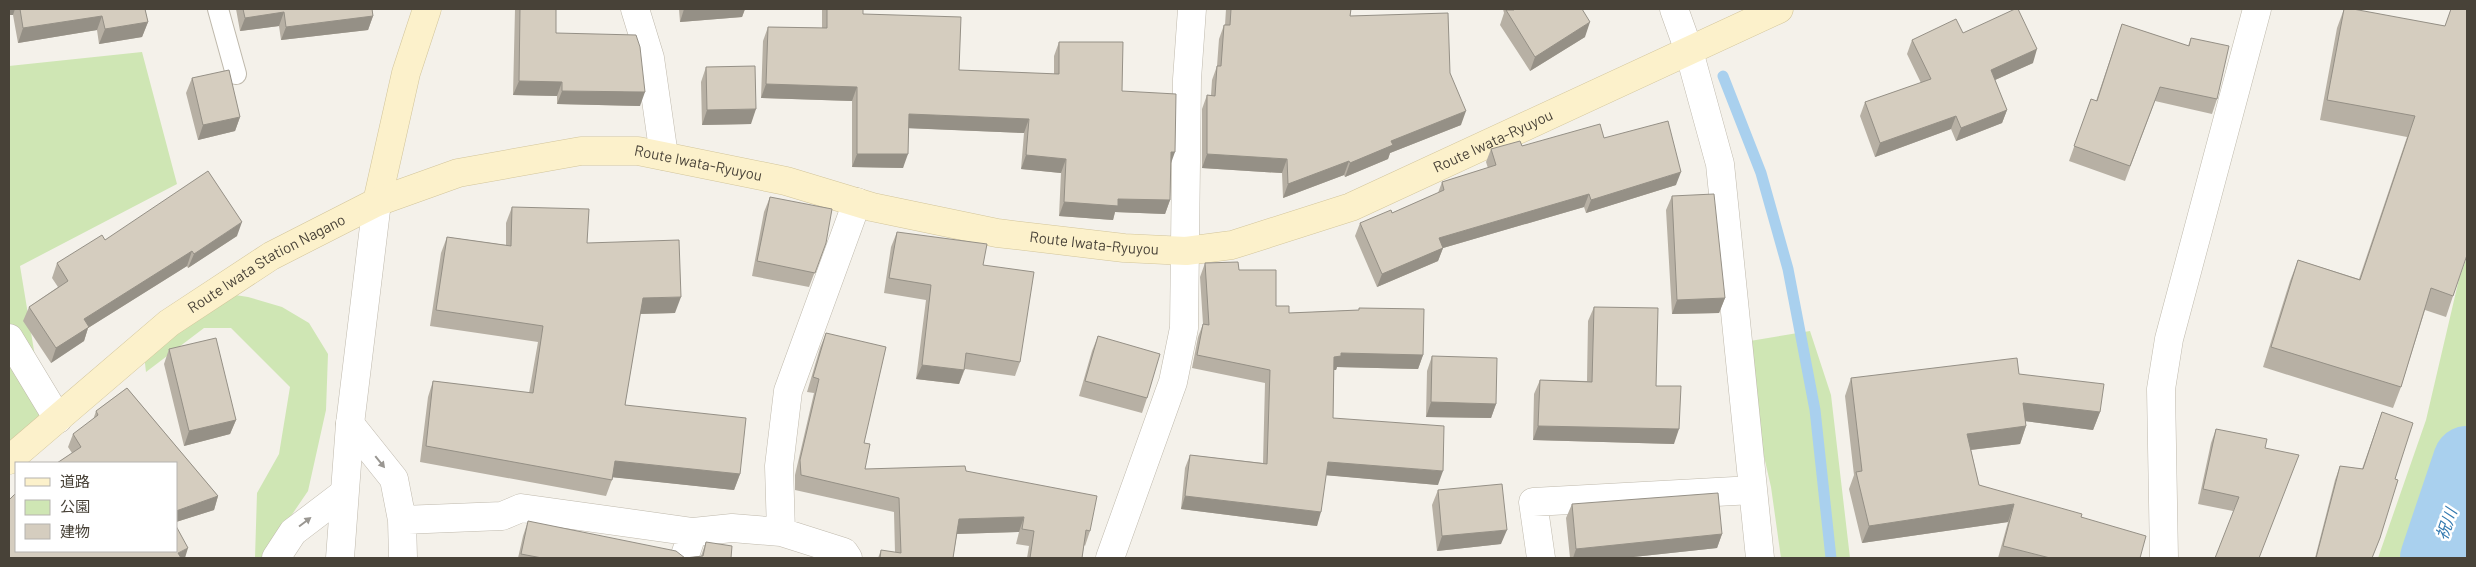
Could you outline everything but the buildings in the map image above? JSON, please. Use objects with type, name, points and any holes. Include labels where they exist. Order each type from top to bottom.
[{"type":"main road","points":[[377,202],[406,73],[427,9]]},
{"type":"main road","name":"Route Iwata-Ryuyou","points":[[377,202],[458,173],[581,151],[638,151],[786,181],[857,202],[997,233],[1124,248],[1186,250],[1232,245],[1351,208],[1779,9]]},
{"type":"main road","name":"Route Iwata Station Nagano","points":[[9,460],[169,323],[271,256],[377,202]]},
{"type":"street","points":[[635,9],[650,58],[664,156]]},
{"type":"street","points":[[1110,558],[1173,382],[1184,328],[1187,79],[1192,9]]},
{"type":"street","points":[[1674,9],[1689,51],[1720,164],[1760,558]]},
{"type":"street","points":[[2164,558],[2160,389],[2167,347],[2257,9]]},
{"type":"street","points":[[340,558],[343,494],[350,424],[377,202]]},
{"type":"street","points":[[781,532],[779,466],[788,391],[857,202]]},
{"type":"street","points":[[9,338],[58,419]]},
{"type":"street","points":[[350,424],[394,479],[402,520],[403,558]]},
{"type":"street","points":[[1541,558],[1534,502],[1753,490]]},
{"type":"street","points":[[276,558],[293,532],[343,494]]},
{"type":"street","points":[[402,520],[502,516],[522,508],[693,532],[732,528],[781,532],[844,552],[848,558]]},
{"type":"street","points":[[684,558],[693,532]]},
{"type":"lane","points":[[218,9],[236,74]]},
{"type":"green space","points":[[142,52],[177,184],[20,266],[47,429],[9,447],[9,66]]},
{"type":"green space","points":[[2467,257],[2467,558],[2378,558],[2426,420],[2459,279]]},
{"type":"green space","points":[[216,292],[248,297],[282,307],[309,323],[328,354],[326,410],[308,491],[276,538],[275,558],[255,558],[257,493],[279,454],[290,387],[231,328],[204,328],[146,372],[143,346]]},
{"type":"green space","points":[[1810,331],[1831,395],[1850,558],[1781,558],[1771,487],[1738,343]]},
{"type":"waterway","points":[[1723,76],[1761,173],[1788,269],[1815,410],[1831,558]]},
{"type":"waterway","name":"祝川","points":[[2434,558],[2467,460]]}]
